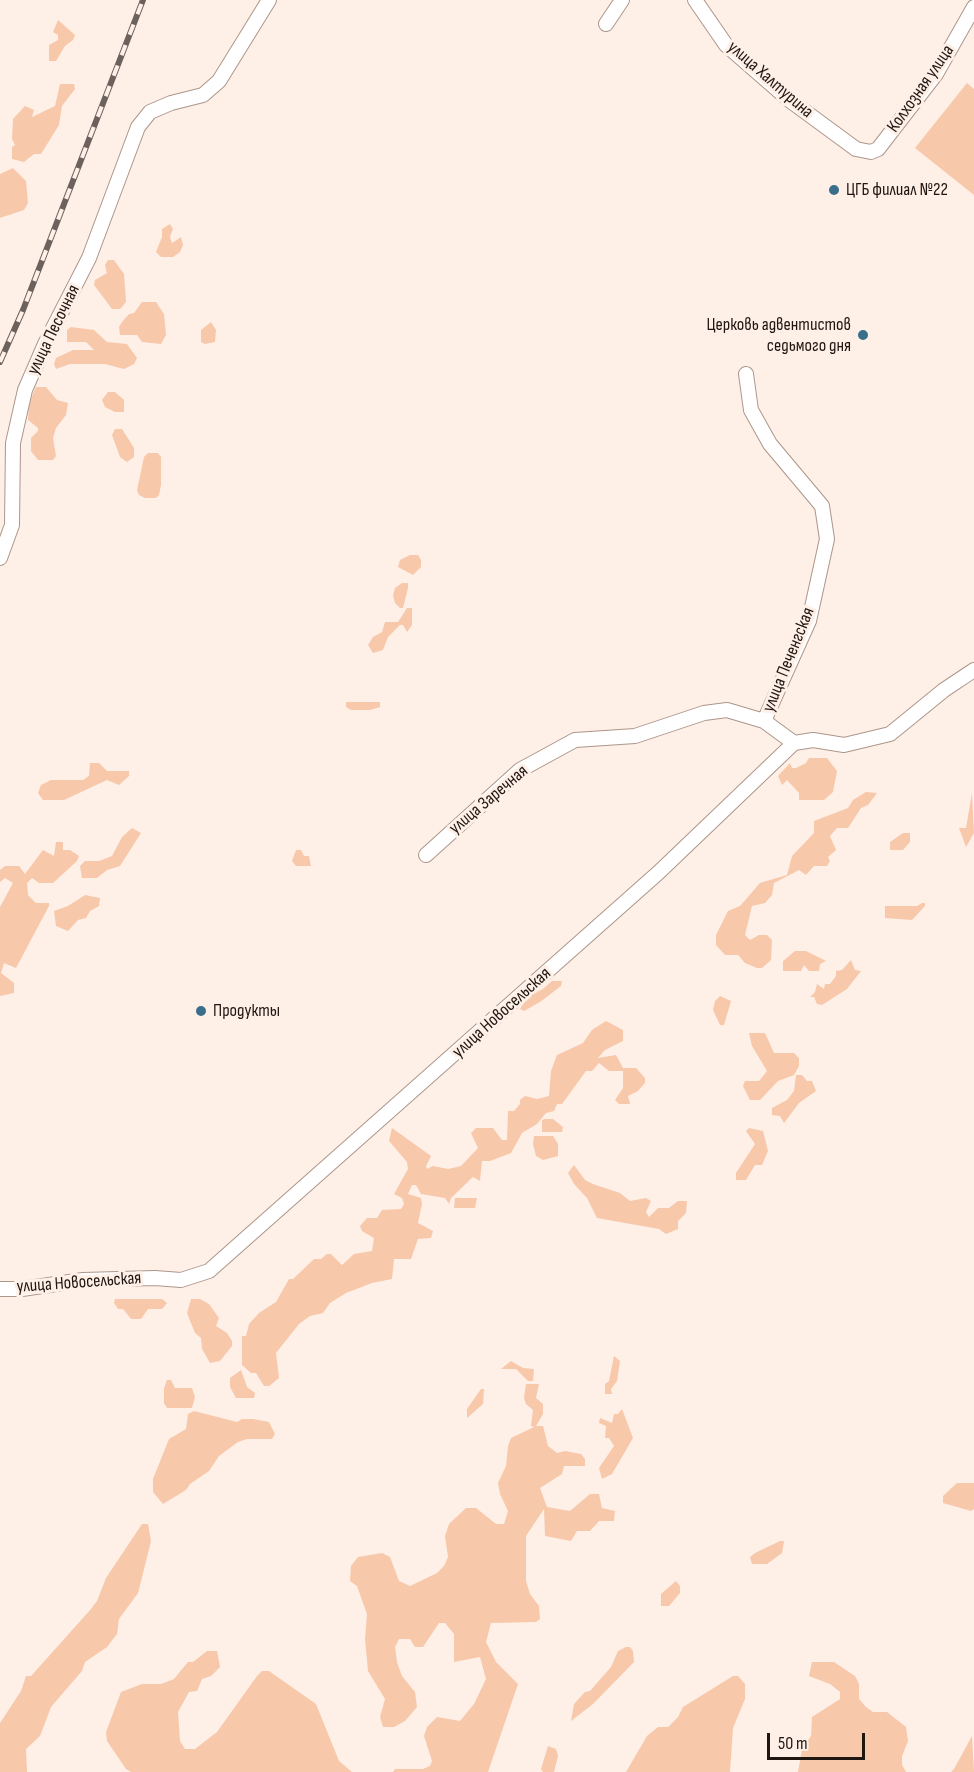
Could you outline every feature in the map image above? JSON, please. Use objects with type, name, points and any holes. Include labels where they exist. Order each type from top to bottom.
[{"type":"street","name":"улица Песочная","points":[[0,558],[12,525],[13,443],[25,390],[45,344],[89,258],[138,127],[150,112],[171,103],[203,95],[219,81],[269,0]]},
{"type":"street","points":[[606,24],[622,0]]},
{"type":"street","name":"улица Халтурина","points":[[695,0],[726,45],[788,99],[856,149]]},
{"type":"street","name":"Колхозная улица","points":[[856,149],[871,152],[878,149],[936,74],[974,7]]},
{"type":"street","name":"улица Печенгская","points":[[746,374],[751,410],[770,444],[822,506],[827,539],[809,621],[764,721]]},
{"type":"street","points":[[794,743],[813,740],[844,745],[890,734],[944,690],[974,670]]},
{"type":"street","name":"улица Заречная","points":[[426,855],[520,770],[575,740],[635,736],[704,713],[727,710],[764,721],[794,743]]},
{"type":"street","name":"улица Новосельская","points":[[0,1289],[22,1289],[83,1280],[155,1278],[181,1280],[209,1271],[658,873],[794,743]]},
{"type":"shaded area","points":[[58,20],[75,35],[56,61],[49,61],[49,45],[58,40],[58,35],[53,32]]},
{"type":"shaded area","points":[[967,83],[974,89],[974,195],[915,148]]},
{"type":"shaded area","points":[[60,84],[74,84],[75,89],[62,106],[59,125],[41,154],[34,154],[24,162],[12,159],[12,147],[15,145],[12,139],[13,119],[25,106],[34,110],[32,117],[55,106]]},
{"type":"shaded area","points":[[13,168],[26,181],[28,203],[24,210],[0,218],[0,174]]},
{"type":"shaded area","points":[[170,224],[173,229],[170,237],[172,243],[181,237],[183,245],[180,252],[173,257],[161,257],[156,252],[162,237],[162,229]]},
{"type":"shaded area","points":[[108,260],[114,260],[124,274],[126,302],[120,309],[112,309],[94,285],[95,280],[107,273],[105,265]]},
{"type":"shaded area","points":[[142,302],[156,302],[164,314],[166,335],[161,344],[142,342],[137,335],[120,335],[119,327],[122,322],[129,314],[134,313]]},
{"type":"shaded area","points":[[211,322],[216,330],[215,342],[205,344],[201,342],[201,330]]},
{"type":"shaded area","points":[[71,327],[94,330],[107,342],[127,344],[137,358],[134,364],[124,369],[105,364],[70,364],[56,369],[54,364],[56,358],[73,350],[94,350],[86,342],[67,342],[67,330]]},
{"type":"shaded area","points":[[36,387],[46,387],[57,400],[68,403],[66,415],[56,428],[53,438],[56,456],[53,460],[38,460],[31,451],[31,438],[38,428],[28,420],[29,403]]},
{"type":"shaded area","points":[[108,392],[115,392],[124,400],[124,412],[115,412],[105,407],[102,400]]},
{"type":"shaded area","points":[[115,429],[122,429],[134,448],[134,457],[127,462],[120,457],[112,435]]},
{"type":"shaded area","points":[[148,453],[158,453],[161,457],[161,485],[156,498],[145,498],[139,495],[137,490],[144,457]]},
{"type":"shaded area","points":[[410,555],[418,555],[421,560],[421,567],[413,575],[398,567],[400,560]]},
{"type":"shaded area","points":[[402,583],[408,583],[408,588],[403,608],[400,608],[395,603],[393,595],[395,588]]},
{"type":"shaded area","points":[[407,608],[412,608],[412,625],[407,632],[403,625],[400,625],[388,637],[383,650],[373,653],[368,645],[373,637],[382,632],[385,622],[398,622]]},
{"type":"shaded area","points":[[346,702],[380,702],[380,707],[370,710],[351,710],[346,707]]},
{"type":"shaded area","points":[[809,758],[827,758],[837,771],[833,792],[824,800],[799,800],[799,793],[787,780],[782,785],[778,776],[790,763],[792,768],[796,768],[806,763]]},
{"type":"shaded area","points":[[90,763],[99,763],[107,771],[129,771],[129,776],[119,785],[107,780],[64,800],[43,800],[38,793],[41,785],[51,780],[83,780],[89,776]]},
{"type":"shaded area","points":[[866,792],[877,793],[868,805],[861,808],[848,828],[837,828],[830,836],[836,850],[828,857],[830,861],[827,866],[814,866],[806,875],[799,870],[774,883],[772,895],[765,903],[752,906],[745,935],[750,940],[759,935],[767,935],[772,940],[771,960],[762,968],[757,968],[745,963],[738,955],[725,955],[716,945],[716,935],[728,911],[740,906],[760,883],[787,875],[792,856],[814,833],[814,821],[848,808],[853,800]]},
{"type":"shaded area","points":[[972,793],[974,833],[966,847],[959,828],[966,828]]},
{"type":"shaded area","points":[[132,828],[141,833],[120,866],[107,870],[97,878],[82,878],[80,866],[85,861],[99,861],[112,856],[122,837]]},
{"type":"shaded area","points":[[903,833],[910,833],[910,842],[903,850],[890,850],[890,842]]},
{"type":"shaded area","points":[[56,842],[63,842],[63,850],[70,850],[79,856],[77,861],[53,883],[39,883],[32,878],[27,883],[28,895],[36,903],[49,903],[49,906],[16,968],[4,963],[1,973],[14,983],[14,993],[0,996],[0,907],[13,883],[5,878],[0,882],[0,870],[5,866],[19,866],[25,874],[43,850],[54,856]]},
{"type":"shaded area","points":[[296,850],[301,850],[304,856],[309,856],[311,866],[296,866],[292,861]]},
{"type":"shaded area","points":[[85,895],[100,898],[99,906],[90,911],[86,918],[78,920],[68,931],[56,926],[54,911],[68,906]]},
{"type":"shaded area","points":[[925,903],[925,906],[912,920],[885,918],[885,906],[917,906]]},
{"type":"shaded area","points":[[795,951],[806,951],[826,961],[820,964],[819,971],[809,971],[804,965],[801,971],[783,971],[783,961]]},
{"type":"shaded area","points":[[851,960],[855,970],[861,971],[847,989],[822,1005],[817,1004],[814,997],[810,997],[815,992],[817,984],[824,989],[825,984],[830,984],[836,976],[836,971],[842,970]]},
{"type":"shaded area","points":[[552,981],[562,981],[561,986],[524,1011],[520,1009],[527,997],[543,989]]},
{"type":"shaded area","points":[[720,996],[731,1001],[724,1025],[720,1025],[713,1010],[715,1001]]},
{"type":"shaded area","points":[[606,1021],[623,1030],[623,1041],[605,1050],[598,1058],[616,1055],[623,1068],[636,1068],[645,1078],[645,1083],[638,1091],[628,1096],[630,1104],[619,1104],[615,1100],[623,1088],[623,1071],[609,1071],[599,1063],[592,1071],[586,1071],[562,1104],[557,1104],[554,1111],[546,1113],[537,1124],[522,1133],[511,1153],[490,1161],[482,1161],[480,1181],[473,1177],[451,1198],[449,1204],[445,1198],[421,1194],[416,1185],[412,1185],[408,1194],[421,1198],[422,1204],[418,1223],[433,1231],[431,1238],[418,1239],[411,1259],[394,1259],[392,1279],[372,1283],[346,1293],[330,1303],[323,1313],[310,1316],[299,1324],[276,1353],[279,1378],[269,1386],[264,1386],[256,1373],[251,1373],[242,1365],[242,1336],[246,1336],[249,1324],[259,1313],[276,1302],[289,1279],[293,1279],[314,1259],[321,1259],[327,1254],[331,1254],[342,1265],[354,1254],[372,1251],[374,1238],[362,1231],[360,1226],[367,1218],[377,1218],[382,1210],[401,1209],[404,1204],[402,1198],[394,1194],[408,1169],[407,1162],[389,1141],[392,1128],[431,1156],[426,1166],[427,1169],[433,1166],[448,1169],[461,1166],[478,1148],[471,1133],[476,1128],[493,1128],[502,1140],[507,1140],[508,1111],[514,1111],[525,1096],[537,1099],[549,1096],[551,1071],[557,1055],[583,1043],[592,1030]]},
{"type":"shaded area","points":[[749,1033],[765,1033],[774,1053],[794,1053],[799,1058],[799,1066],[794,1075],[778,1081],[760,1100],[750,1100],[743,1086],[745,1081],[759,1081],[767,1071],[752,1046]]},
{"type":"shaded area","points":[[796,1075],[802,1075],[807,1081],[812,1081],[816,1091],[799,1103],[784,1123],[780,1116],[772,1115],[772,1108],[787,1100],[794,1091]]},
{"type":"shaded area","points":[[553,1119],[563,1127],[562,1132],[542,1132],[542,1120]]},
{"type":"shaded area","points":[[749,1128],[763,1131],[768,1151],[762,1165],[755,1165],[746,1180],[736,1180],[736,1173],[755,1144],[746,1131]]},
{"type":"shaded area","points":[[534,1136],[553,1136],[558,1144],[558,1156],[543,1160],[536,1156]]},
{"type":"shaded area","points":[[574,1165],[585,1180],[593,1184],[620,1193],[630,1201],[646,1198],[651,1201],[646,1212],[649,1217],[658,1208],[669,1208],[678,1201],[687,1201],[686,1213],[678,1221],[678,1229],[666,1234],[659,1229],[597,1218],[587,1198],[574,1184],[568,1173]]},
{"type":"shaded area","points":[[455,1198],[477,1198],[475,1208],[454,1208]]},
{"type":"shaded area","points":[[115,1299],[162,1299],[167,1303],[162,1309],[148,1309],[141,1319],[131,1319],[123,1309],[118,1309],[114,1303]]},
{"type":"shaded area","points":[[191,1299],[200,1299],[209,1304],[219,1318],[216,1326],[227,1333],[232,1341],[232,1346],[220,1361],[210,1363],[202,1349],[201,1338],[195,1333],[187,1313]]},
{"type":"shaded area","points":[[614,1356],[620,1361],[617,1381],[611,1389],[612,1394],[605,1394],[605,1384],[609,1381]]},
{"type":"shaded area","points":[[511,1361],[523,1368],[534,1369],[533,1381],[528,1381],[516,1369],[501,1369]]},
{"type":"shaded area","points":[[241,1370],[247,1387],[255,1393],[254,1398],[236,1398],[230,1387],[230,1378]]},
{"type":"shaded area","points":[[167,1380],[171,1380],[175,1388],[192,1388],[195,1397],[192,1408],[167,1408],[164,1403],[164,1388]]},
{"type":"shaded area","points":[[526,1384],[539,1384],[536,1398],[543,1404],[543,1414],[536,1426],[543,1426],[548,1446],[557,1453],[565,1451],[581,1454],[585,1459],[585,1466],[564,1466],[562,1474],[540,1488],[547,1507],[570,1511],[590,1494],[599,1494],[602,1508],[615,1511],[614,1521],[599,1521],[590,1531],[577,1531],[571,1541],[545,1536],[544,1509],[526,1536],[526,1581],[530,1594],[539,1606],[540,1619],[536,1622],[491,1623],[486,1642],[496,1662],[518,1684],[488,1772],[393,1772],[395,1769],[423,1769],[430,1766],[432,1761],[424,1736],[427,1727],[437,1717],[460,1721],[474,1704],[486,1679],[480,1657],[454,1662],[454,1634],[445,1623],[439,1623],[423,1647],[415,1647],[410,1639],[399,1639],[395,1647],[397,1662],[402,1676],[415,1692],[417,1707],[405,1721],[394,1727],[383,1727],[380,1717],[385,1699],[368,1671],[365,1639],[367,1614],[357,1586],[350,1581],[351,1566],[358,1557],[382,1553],[390,1557],[399,1581],[410,1586],[437,1573],[444,1566],[448,1557],[445,1536],[449,1524],[466,1508],[476,1508],[496,1524],[504,1524],[508,1511],[500,1494],[498,1483],[506,1466],[508,1446],[511,1438],[534,1427],[531,1426],[533,1410],[526,1404],[524,1398]]},
{"type":"shaded area","points":[[481,1389],[484,1389],[483,1404],[467,1418],[467,1409]]},
{"type":"shaded area","points":[[622,1409],[633,1438],[612,1474],[602,1479],[599,1468],[614,1446],[609,1438],[605,1438],[606,1426],[599,1423],[600,1418],[612,1423],[614,1414],[618,1414]]},
{"type":"shaded area","points":[[194,1411],[237,1422],[242,1419],[253,1419],[269,1422],[275,1434],[272,1439],[247,1439],[238,1442],[219,1456],[209,1471],[190,1484],[186,1490],[163,1504],[153,1492],[153,1479],[169,1439],[186,1429],[188,1414]]},
{"type":"shaded area","points":[[957,1483],[974,1483],[974,1509],[971,1511],[943,1503],[943,1496]]},
{"type":"shaded area","points":[[142,1524],[148,1524],[151,1541],[138,1593],[119,1619],[117,1634],[107,1647],[85,1662],[82,1671],[51,1707],[40,1736],[26,1749],[27,1772],[0,1772],[0,1723],[21,1691],[26,1676],[31,1676],[91,1609],[97,1601],[106,1578]]},
{"type":"shaded area","points":[[784,1541],[782,1553],[767,1564],[752,1564],[750,1557]]},
{"type":"shaded area","points":[[676,1581],[680,1586],[680,1593],[669,1606],[661,1606],[661,1594]]},
{"type":"shaded area","points":[[630,1647],[633,1651],[634,1662],[593,1704],[571,1721],[574,1704],[585,1692],[590,1691],[611,1667],[618,1651]]},
{"type":"shaded area","points":[[207,1651],[217,1651],[220,1667],[211,1676],[202,1679],[197,1691],[189,1692],[178,1712],[180,1741],[185,1749],[195,1749],[217,1732],[257,1676],[262,1671],[269,1671],[316,1704],[339,1761],[352,1772],[131,1772],[126,1769],[107,1741],[106,1732],[121,1692],[142,1684],[161,1684],[174,1679],[188,1662],[193,1662]]},
{"type":"shaded area","points":[[812,1662],[834,1662],[855,1676],[859,1684],[859,1699],[866,1707],[873,1712],[887,1712],[906,1727],[908,1741],[902,1756],[902,1765],[906,1772],[798,1772],[802,1749],[811,1736],[812,1717],[840,1699],[840,1692],[830,1684],[809,1676]]},
{"type":"shaded area","points":[[733,1676],[738,1676],[745,1684],[745,1699],[733,1728],[730,1772],[626,1772],[647,1736],[658,1727],[668,1727],[678,1717],[683,1707]]},
{"type":"shaded area","points":[[972,1736],[974,1772],[951,1772],[954,1769]]},
{"type":"shaded area","points":[[548,1746],[556,1749],[558,1756],[554,1772],[543,1772],[541,1769]]},
{"type":"railway","points":[[0,362],[23,310],[143,0]]},
{"type":"place","name":"ЦГБ филиал №22","points":[[834,190]]},
{"type":"place","name":"Церковь адвентистов седьмого дня","points":[[863,335]]},
{"type":"place","name":"Продукты","points":[[201,1011]]}]
